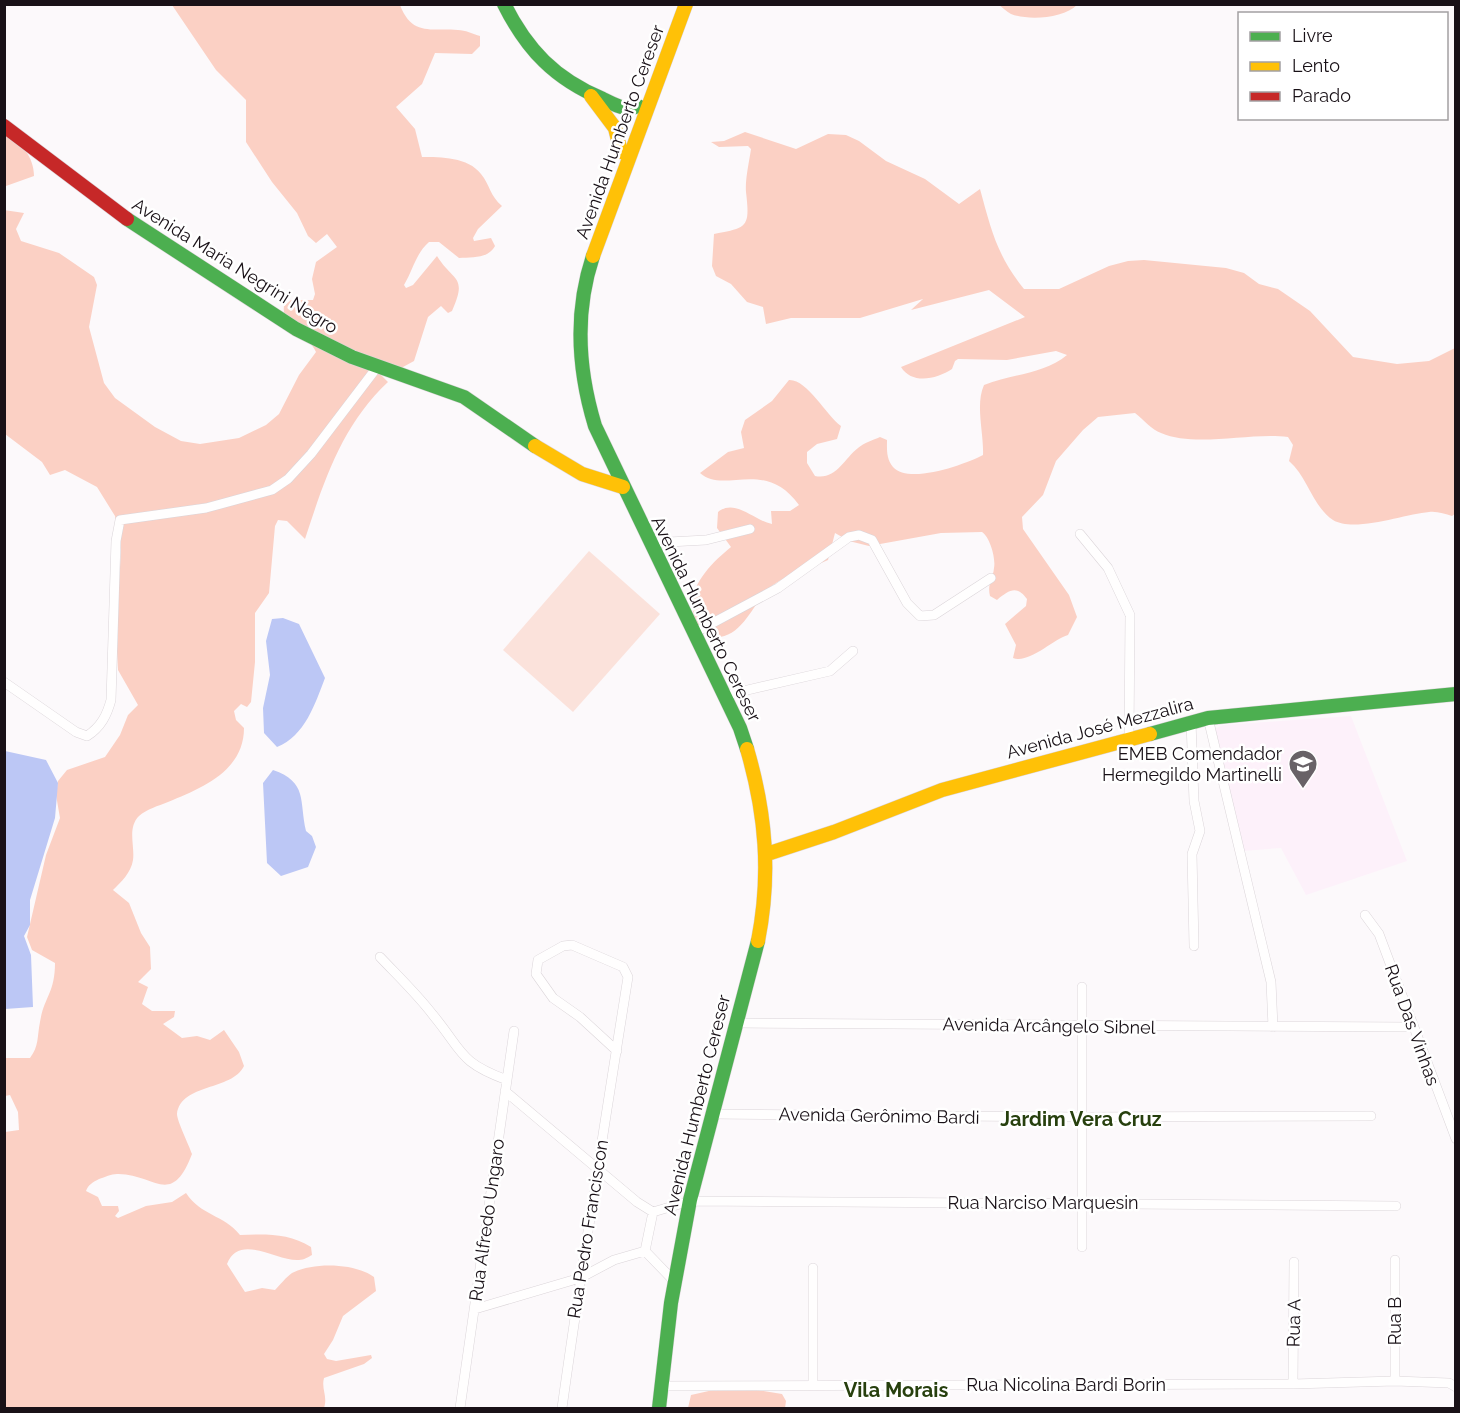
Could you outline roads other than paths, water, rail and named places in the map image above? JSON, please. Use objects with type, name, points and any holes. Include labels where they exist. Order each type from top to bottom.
[{"type":"main road","points":[[504,4],[527,48],[540,63],[569,84],[638,115]]},
{"type":"main road","points":[[585,284],[593,232],[621,152],[631,138],[657,59],[686,4]]},
{"type":"main road","points":[[590,95],[615,127],[620,140],[621,152]]},
{"type":"main road","name":"Avenida Maria Negrini Negro","points":[[4,126],[130,222],[296,329],[322,344],[464,397],[549,456],[582,474],[623,487]]},
{"type":"main road","name":"Avenida Humberto Cereser","points":[[631,138],[585,284],[578,337],[581,377],[596,426],[623,487],[726,695],[754,770],[767,854],[762,915],[690,1201],[674,1281],[659,1408]]},
{"type":"main road","name":"Avenida José Mezzalira","points":[[767,854],[834,832],[942,790],[1208,718],[1455,694]]},
{"type":"street","points":[[4,682],[76,732],[87,736],[94,731],[102,722],[111,700],[116,541],[120,520],[207,508],[272,490],[288,479],[311,454],[378,366]]},
{"type":"street","points":[[650,543],[706,540],[750,529]]},
{"type":"street","points":[[1080,534],[1108,568],[1130,615],[1129,739]]},
{"type":"street","points":[[694,633],[778,588],[849,537],[859,535],[872,540],[907,603],[920,616],[934,615],[991,578]]},
{"type":"street","points":[[726,695],[830,671],[853,651]]},
{"type":"street","points":[[1208,718],[1271,982],[1273,1027]]},
{"type":"street","points":[[1191,722],[1194,801],[1200,831],[1192,854],[1194,946]]},
{"type":"street","name":"Rua Das Vinhas","points":[[1365,915],[1379,934],[1455,1138]]},
{"type":"street","name":"Rua Pedro Franciscon","points":[[562,1408],[580,1278],[628,977],[626,969],[572,945],[563,946],[538,960],[536,974],[540,983],[553,998],[580,1017],[616,1051]]},
{"type":"street","points":[[380,957],[434,1015],[462,1055],[474,1066],[507,1080]]},
{"type":"street","points":[[1082,987],[1082,1247]]},
{"type":"street","name":"Avenida Arcângelo Sibnel","points":[[736,1023],[1412,1027]]},
{"type":"street","name":"Rua Alfredo Ungaro","points":[[460,1408],[514,1031]]},
{"type":"street","points":[[505,1091],[637,1202],[653,1212],[645,1251]]},
{"type":"street","name":"Avenida Gerônimo Bardi","points":[[711,1114],[1082,1118],[1371,1116]]},
{"type":"street","name":"Rua Narciso Marquesin","points":[[653,1212],[690,1201],[1396,1206]]},
{"type":"street","points":[[475,1309],[580,1278],[614,1260],[645,1251]]},
{"type":"street","points":[[645,1251],[674,1281]]},
{"type":"street","name":"Rua B","points":[[1395,1260],[1395,1381]]},
{"type":"street","name":"Rua A","points":[[1293,1384],[1294,1262]]},
{"type":"street","points":[[813,1268],[813,1385]]},
{"type":"street","name":"Rua Nicolina Bardi Borin","points":[[660,1386],[1293,1384],[1395,1381],[1449,1383],[1455,1387]]},
{"type":"water","points":[[283,618],[299,624],[325,678],[313,708],[302,727],[287,742],[277,747],[264,733],[263,708],[270,675],[266,641],[272,619]]},
{"type":"water","points":[[5,751],[46,760],[58,783],[55,818],[30,900],[30,925],[24,936],[31,955],[33,1007],[5,1009]]},
{"type":"water","points":[[273,770],[292,780],[297,787],[302,802],[306,831],[312,836],[316,847],[308,867],[281,876],[267,863],[263,783]]},
{"type":"place","name":"EMEB Comendador Hermegildo Martinelli","points":[[1303,790]]},
{"type":"district","name":"Jardim Vera Cruz","points":[[1081,1119]]},
{"type":"district","name":"Vila Morais","points":[[896,1390]]}]
